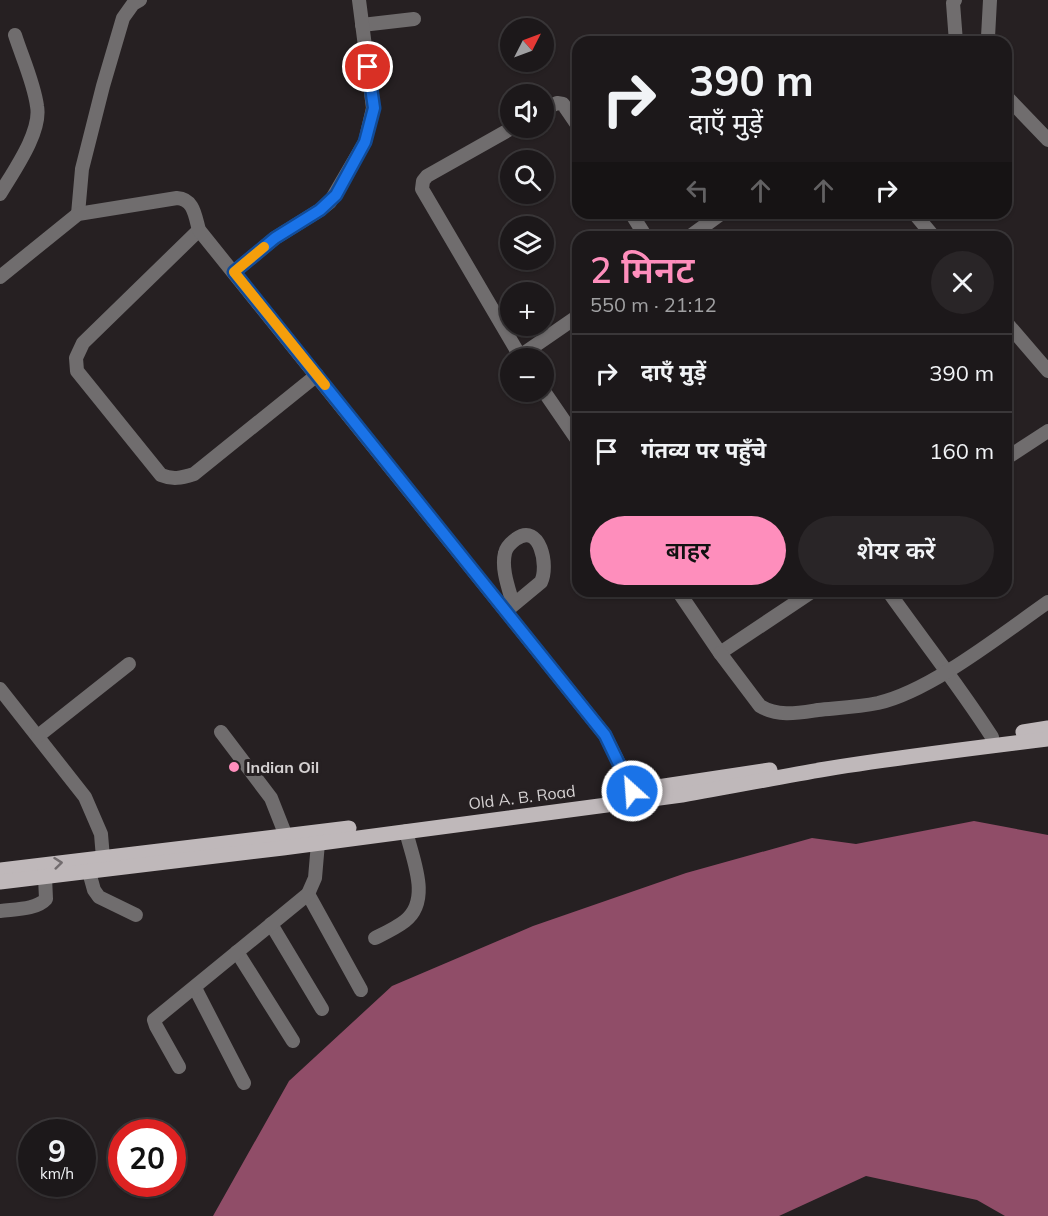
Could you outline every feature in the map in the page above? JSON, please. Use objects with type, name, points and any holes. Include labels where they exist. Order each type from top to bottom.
[{"type":"main road","name":"Old A. B. Road","points":[[0,882],[406,831],[1048,728]]},
{"type":"main road","name":"Old A. B. Road","points":[[0,870],[563,802],[738,786],[836,767],[1048,739]]},
{"type":"street","points":[[78,214],[82,169],[123,18],[133,4],[140,0]]},
{"type":"street","points":[[234,272],[275,238],[330,202],[365,142],[374,108],[359,0]]},
{"type":"street","points":[[955,0],[953,3],[956,36]]},
{"type":"street","points":[[988,36],[990,0]]},
{"type":"street","points":[[362,26],[414,20]]},
{"type":"street","points":[[0,194],[33,134],[37,119],[38,106],[15,35]]},
{"type":"street","points":[[1012,102],[1048,140]]},
{"type":"street","points":[[554,104],[563,104],[572,117]]},
{"type":"street","points":[[500,135],[427,176],[423,180],[422,189],[516,348]]},
{"type":"street","points":[[0,277],[78,214],[182,198],[192,205],[199,230],[510,608],[605,735],[634,795]]},
{"type":"street","points":[[697,231],[714,219]]},
{"type":"street","points":[[919,219],[929,231]]},
{"type":"street","points":[[199,230],[83,343],[76,358],[78,370],[161,475],[171,479],[194,474],[317,375]]},
{"type":"street","points":[[534,348],[572,320]]},
{"type":"street","points":[[1012,329],[1048,371]]},
{"type":"street","points":[[551,402],[572,432]]},
{"type":"street","points":[[1012,454],[1048,431]]},
{"type":"street","points":[[528,535],[540,547],[544,575],[541,582],[510,608],[505,574],[505,551],[520,536],[528,535]]},
{"type":"street","points":[[682,597],[760,706],[767,711],[785,714],[878,703],[902,695],[945,672],[1048,602]]},
{"type":"street","points":[[720,653],[804,597]]},
{"type":"street","points":[[892,597],[945,672],[970,703],[992,737]]},
{"type":"street","points":[[38,736],[129,664]]},
{"type":"street","points":[[0,689],[85,797],[101,834],[103,858]]},
{"type":"street","points":[[222,732],[271,798],[286,836]]},
{"type":"street","points":[[375,938],[406,921],[413,913],[419,898],[419,885],[406,831]]},
{"type":"street","points":[[179,1067],[154,1020],[308,894],[315,878],[318,843]]},
{"type":"street","points":[[89,872],[94,890],[99,897],[136,915]]},
{"type":"street","points":[[0,911],[37,906],[43,903],[46,899],[45,877]]},
{"type":"street","points":[[308,894],[361,990]]},
{"type":"street","points":[[271,924],[322,1009]]},
{"type":"street","points":[[237,952],[293,1041]]},
{"type":"street","points":[[195,988],[244,1083]]},
{"type":"shaded area","points":[[974,821],[1048,835],[1048,1216],[1005,1216],[977,1200],[866,1176],[779,1216],[213,1216],[289,1081],[392,986],[533,926],[686,873],[812,838],[856,844]]},
{"type":"slow traffic","points":[[264,247],[234,272],[325,385]]},
{"type":"place","name":"Indian Oil","points":[[234,767]]},
{"type":"route","points":[[368,67],[374,108],[365,142],[336,195],[320,210],[275,238],[234,272],[605,735],[632,791]]}]
